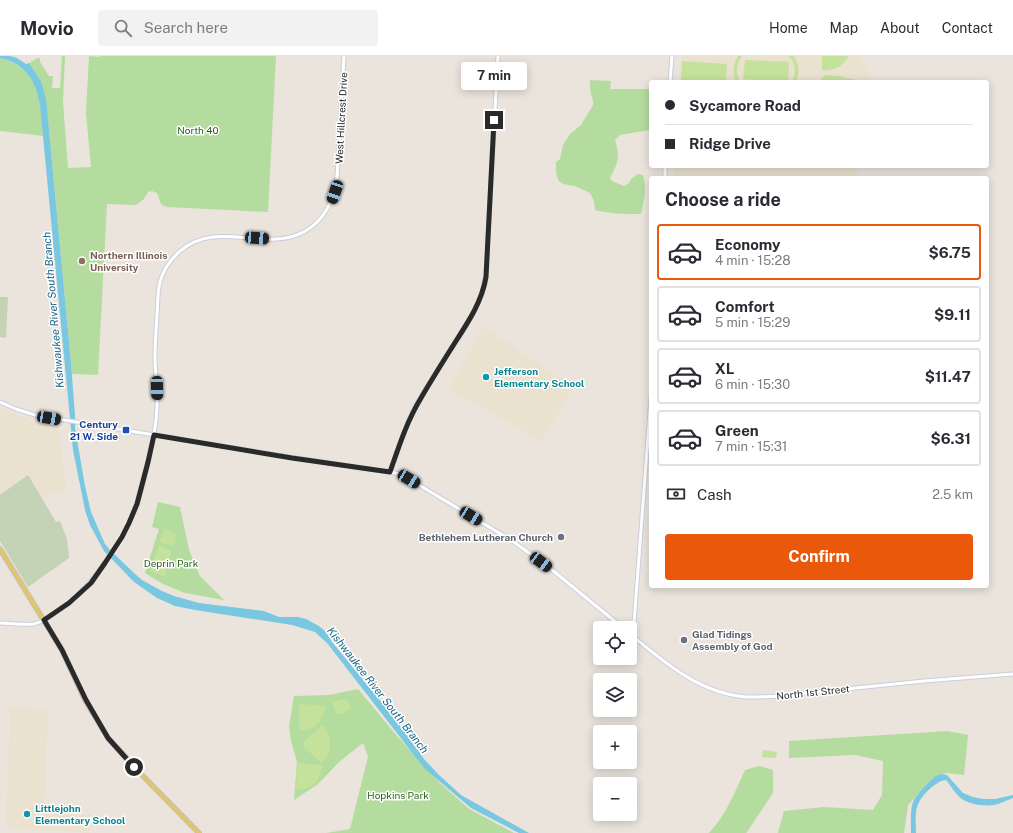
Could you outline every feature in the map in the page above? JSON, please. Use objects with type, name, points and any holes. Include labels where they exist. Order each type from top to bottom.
[{"type":"main road","points":[[0,549],[62,650],[86,700],[108,738],[199,833]]},
{"type":"street","name":"West Hillcrest Drive","points":[[44,620],[69,603],[86,588],[115,548],[135,509],[147,469],[154,435],[157,398],[155,357],[158,303],[159,287],[163,273],[171,260],[178,253],[189,244],[198,240],[212,236],[269,239],[287,237],[306,230],[321,218],[330,204],[336,188],[344,56]]},
{"type":"street","points":[[390,472],[414,410],[470,318],[479,301],[483,289],[486,273],[498,56]]},
{"type":"street","points":[[670,80],[672,56]]},
{"type":"street","points":[[0,402],[26,413],[73,422],[400,474],[511,540],[551,569],[614,621]]},
{"type":"street","points":[[633,621],[649,423]]},
{"type":"street","points":[[0,623],[33,624],[44,620]]},
{"type":"street","name":"North 1st Street","points":[[637,639],[676,670],[695,682],[717,691],[747,697],[778,696],[924,681],[1013,674]]},
{"type":"shaded area","points":[[681,56],[860,56],[873,80],[679,80]]},
{"type":"shaded area","points":[[674,168],[860,168],[853,176],[674,176]]},
{"type":"shaded area","points":[[484,327],[574,387],[542,441],[448,389]]},
{"type":"shaded area","points":[[0,407],[21,417],[57,424],[67,490],[41,498],[28,475],[0,495]]},
{"type":"shaded area","points":[[10,708],[48,710],[44,812],[91,815],[89,833],[6,828]]},
{"type":"green space","name":"North 40","points":[[62,56],[65,56],[63,102],[68,168],[91,167],[86,113],[89,56],[276,56],[268,212],[168,207],[161,204],[157,193],[152,191],[148,192],[144,199],[136,205],[107,204],[98,375],[72,374],[49,132],[41,81],[29,63],[40,58],[40,62],[49,76],[53,76],[52,88],[60,88]]},
{"type":"green space","points":[[738,56],[742,56],[737,69],[739,80],[735,80],[734,75],[735,63]]},
{"type":"green space","points":[[788,56],[794,56],[797,62],[797,80],[793,80],[794,64]]},
{"type":"green space","points":[[822,56],[849,56],[844,63],[838,67],[830,70],[822,70]]},
{"type":"green space","points":[[0,58],[19,67],[31,78],[39,99],[44,136],[0,131]]},
{"type":"green space","points":[[745,60],[789,62],[788,80],[743,79]]},
{"type":"green space","points":[[682,61],[727,64],[726,80],[681,80]]},
{"type":"green space","points":[[825,75],[857,80],[821,80]]},
{"type":"green space","points":[[590,80],[611,81],[610,89],[649,89],[649,130],[620,135],[615,140],[618,151],[618,159],[610,178],[612,181],[624,186],[638,174],[643,175],[645,190],[641,214],[612,213],[595,210],[594,201],[590,193],[575,186],[563,184],[558,180],[556,162],[560,159],[563,145],[570,134],[581,125],[593,105],[590,91]]},
{"type":"green space","points":[[0,297],[8,297],[6,338],[0,337]]},
{"type":"green space","points":[[28,475],[56,522],[60,521],[67,539],[69,558],[28,587],[0,541],[0,495]]},
{"type":"green space","name":"Deprin Park","points":[[158,502],[180,507],[189,550],[200,576],[224,600],[185,593],[163,584],[145,573],[159,529],[152,527]]},
{"type":"green space","points":[[164,529],[175,533],[176,540],[173,546],[160,542]]},
{"type":"green space","points":[[159,546],[172,550],[169,559],[165,562],[167,569],[165,577],[150,571]]},
{"type":"green space","name":"Hopkins Park","points":[[358,689],[397,736],[439,782],[469,809],[514,833],[326,833],[350,829],[368,757],[363,743],[339,762],[318,784],[294,800],[297,762],[291,741],[289,726],[294,696],[329,695]]},
{"type":"green space","points":[[345,699],[349,702],[351,709],[342,714],[337,714],[332,702]]},
{"type":"green space","points":[[301,704],[326,706],[320,721],[314,727],[299,730],[299,707]]},
{"type":"green space","points":[[323,725],[329,734],[330,749],[325,759],[321,763],[303,746],[303,742]]},
{"type":"green space","points":[[948,731],[968,735],[964,775],[946,773],[931,780],[908,805],[904,833],[778,833],[784,811],[824,807],[873,810],[882,795],[883,761],[855,755],[789,758],[789,741]]},
{"type":"green space","points":[[763,750],[777,752],[776,758],[762,757]]},
{"type":"green space","points":[[298,763],[323,765],[315,784],[308,788],[296,790],[297,766]]},
{"type":"green space","points":[[759,766],[773,770],[773,793],[747,832],[709,833],[725,811],[745,770]]},
{"type":"water","points":[[0,56],[14,57],[26,64],[29,63],[41,81],[46,99],[71,363],[75,428],[91,512],[105,544],[142,580],[174,596],[199,603],[264,611],[279,617],[298,617],[306,619],[319,626],[325,631],[332,642],[396,720],[424,759],[439,775],[461,795],[529,833],[519,833],[471,808],[424,768],[327,643],[315,632],[292,625],[175,606],[157,598],[134,582],[104,551],[90,525],[85,510],[73,450],[40,105],[36,89],[26,72],[12,62],[0,58]]},
{"type":"water","points":[[942,774],[947,775],[963,793],[973,797],[995,799],[1013,795],[1013,798],[994,805],[975,804],[965,801],[960,797],[946,780],[941,781],[921,798],[916,813],[916,833],[911,833],[911,813],[913,802],[930,781],[936,776]]},
{"type":"place","name":"Northern Illinois University","points":[[82,261]]},
{"type":"place","name":"Jefferson Elementary School","points":[[486,377]]},
{"type":"place","name":"Century 21 W. Side","points":[[126,430]]},
{"type":"place","name":"Bethlehem Lutheran Church","points":[[561,537]]},
{"type":"place","name":"Glad Tidings Assembly of God","points":[[684,640]]},
{"type":"place","name":"Littlejohn Elementary School","points":[[27,814]]},
{"type":"route","points":[[134,767],[108,738],[86,700],[62,650],[44,620],[69,603],[91,583],[122,537],[137,504],[154,435],[292,458],[390,472],[414,410],[477,306],[483,289],[486,277],[494,120]]},
{"type":"water label","name":"Kishwaukee River South Branch","points":[[53,310]]},
{"type":"water label","name":"Kishwaukee River South Branch","points":[[378,690]]}]
